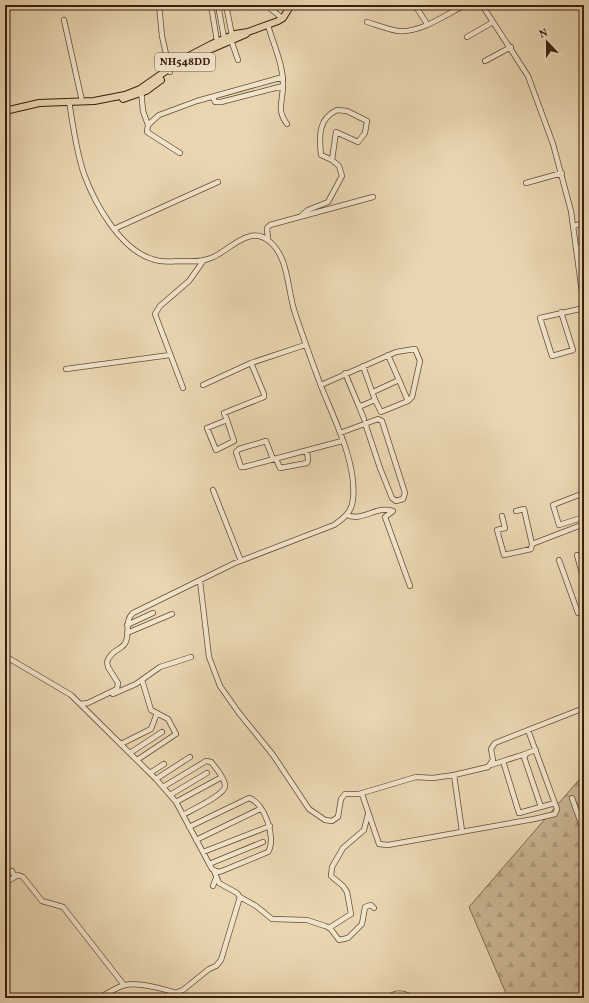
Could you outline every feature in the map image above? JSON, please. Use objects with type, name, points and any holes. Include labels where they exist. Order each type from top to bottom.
[{"type":"highway","name":"NH548DD","points":[[5,111],[44,102],[69,103],[123,97],[141,91],[169,70],[221,41],[268,25],[287,12]]},
{"type":"highway","name":"NH548DD","points":[[69,103],[123,97]]},
{"type":"street","points":[[159,5],[159,18],[169,70]]},
{"type":"street","points":[[211,5],[221,41]]},
{"type":"street","points":[[218,5],[221,41]]},
{"type":"street","points":[[226,5],[238,60]]},
{"type":"street","points":[[266,5],[287,12]]},
{"type":"street","points":[[368,22],[399,31],[414,29],[465,5]]},
{"type":"street","points":[[482,5],[511,47],[532,84],[562,173],[573,226],[584,308],[561,312],[540,318],[552,356],[573,350],[561,312]]},
{"type":"street","points":[[416,6],[427,24]]},
{"type":"street","points":[[64,20],[82,101]]},
{"type":"street","points":[[467,37],[493,22]]},
{"type":"street","points":[[268,25],[283,77],[280,112],[286,124]]},
{"type":"street","points":[[485,61],[511,47]]},
{"type":"street","points":[[148,125],[159,115],[213,97],[283,77]]},
{"type":"street","points":[[213,97],[215,102],[221,102],[283,86]]},
{"type":"street","points":[[141,91],[143,111],[148,125],[147,132],[180,153]]},
{"type":"street","points":[[69,103],[84,174],[98,204],[114,229],[127,245],[151,259],[161,262],[204,260],[212,258],[231,245],[249,236],[259,236],[268,240],[280,254],[284,263],[292,302],[305,345],[340,433],[352,481],[353,499],[351,510],[334,525],[242,561],[133,614],[128,618],[127,639],[124,645],[114,650],[107,662],[108,667],[122,691]]},
{"type":"street","points":[[300,217],[308,210],[328,202],[342,176],[340,166],[321,155],[319,139],[325,118],[337,110],[343,110],[368,121],[365,133],[358,142],[336,132],[332,160]]},
{"type":"street","points":[[526,183],[562,173]]},
{"type":"street","points":[[114,229],[218,182]]},
{"type":"street","points":[[268,240],[268,226],[373,197]]},
{"type":"street","points":[[573,226],[584,223]]},
{"type":"street","points":[[576,248],[584,248]]},
{"type":"street","points":[[182,388],[156,318],[156,311],[189,281],[204,260]]},
{"type":"street","points":[[203,385],[251,363],[305,345]]},
{"type":"street","points":[[321,385],[345,373],[388,355],[415,349],[420,361],[412,397],[408,401],[381,412],[362,366]]},
{"type":"street","points":[[66,369],[170,355]]},
{"type":"street","points":[[388,355],[408,401]]},
{"type":"street","points":[[227,420],[207,428],[216,450],[234,441],[227,420],[224,414],[264,397],[251,363]]},
{"type":"street","points":[[340,433],[365,421],[378,419],[382,421],[405,493],[403,499],[396,501],[392,498],[380,468],[365,421],[345,373]]},
{"type":"street","points":[[373,392],[399,380]]},
{"type":"street","points":[[358,404],[361,406],[375,400]]},
{"type":"street","points":[[307,451],[307,463],[280,468],[274,459],[266,441],[239,448],[236,452],[241,467],[274,459],[307,451],[342,441]]},
{"type":"street","points":[[213,490],[242,561]]},
{"type":"street","points":[[584,493],[553,505],[558,525],[584,517]]},
{"type":"street","points":[[347,515],[355,518],[385,509],[393,511],[385,517],[410,586]]},
{"type":"street","points":[[502,516],[505,528],[497,530],[504,555],[531,549],[532,544],[524,510],[516,511]]},
{"type":"street","points":[[532,544],[584,524]]},
{"type":"street","points":[[577,555],[584,581]]},
{"type":"street","points":[[559,560],[578,613],[584,610]]},
{"type":"street","points":[[200,582],[209,657],[214,674],[237,711],[273,755],[302,800],[315,814],[325,820],[332,821],[338,818],[343,795],[347,793],[359,794],[410,778],[454,775],[483,769],[490,765],[536,750]]},
{"type":"street","points":[[127,625],[153,614]]},
{"type":"street","points":[[127,633],[172,614]]},
{"type":"street","points":[[5,656],[57,685],[83,706],[156,779],[176,802],[220,884],[237,893],[240,897],[256,906],[272,919],[307,920],[329,928],[337,939],[345,940],[362,924],[362,911],[365,906],[371,905],[374,908]]},
{"type":"street","points":[[83,706],[122,691],[142,680],[160,667],[191,657]]},
{"type":"street","points":[[137,760],[175,736],[174,729],[168,719],[151,710],[142,680]]},
{"type":"street","points":[[83,706],[115,691],[118,685]]},
{"type":"street","points":[[490,765],[493,760],[491,749],[493,744],[584,708]]},
{"type":"street","points":[[121,744],[151,729],[158,713]]},
{"type":"street","points":[[359,794],[362,794],[379,844],[388,845],[553,815],[557,812],[555,803],[528,730]]},
{"type":"street","points":[[130,753],[162,732]]},
{"type":"street","points":[[525,754],[524,757],[541,807]]},
{"type":"street","points":[[156,779],[190,757]]},
{"type":"street","points":[[163,787],[208,760],[222,777],[225,784],[223,792],[183,815]]},
{"type":"street","points":[[503,761],[518,812],[523,813],[555,803]]},
{"type":"street","points":[[150,774],[164,764]]},
{"type":"street","points":[[170,795],[207,773]]},
{"type":"street","points":[[454,775],[462,831]]},
{"type":"street","points":[[176,802],[222,777]]},
{"type":"street","points":[[189,827],[247,798],[255,801],[270,826],[272,844],[268,852],[222,871],[214,872]]},
{"type":"street","points":[[572,798],[584,832]]},
{"type":"street","points":[[196,840],[260,809]]},
{"type":"street","points":[[329,928],[351,914],[347,892],[331,876],[332,867],[343,848],[364,830],[368,814]]},
{"type":"street","points":[[203,852],[270,826]]},
{"type":"street","points":[[209,864],[263,842]]},
{"type":"street","points":[[12,871],[15,877]]},
{"type":"street","points":[[5,883],[18,875],[22,877],[42,901],[63,907],[124,985]]},
{"type":"street","points":[[213,886],[216,878]]},
{"type":"street","points":[[175,993],[183,990],[209,969],[216,966],[221,960],[240,897]]},
{"type":"street","points":[[99,998],[124,985],[140,985],[175,993],[186,998]]},
{"type":"street","points":[[388,998],[394,994],[400,993],[412,998]]},
{"type":"green space","points":[[584,774],[584,998],[508,998],[469,907]]}]
